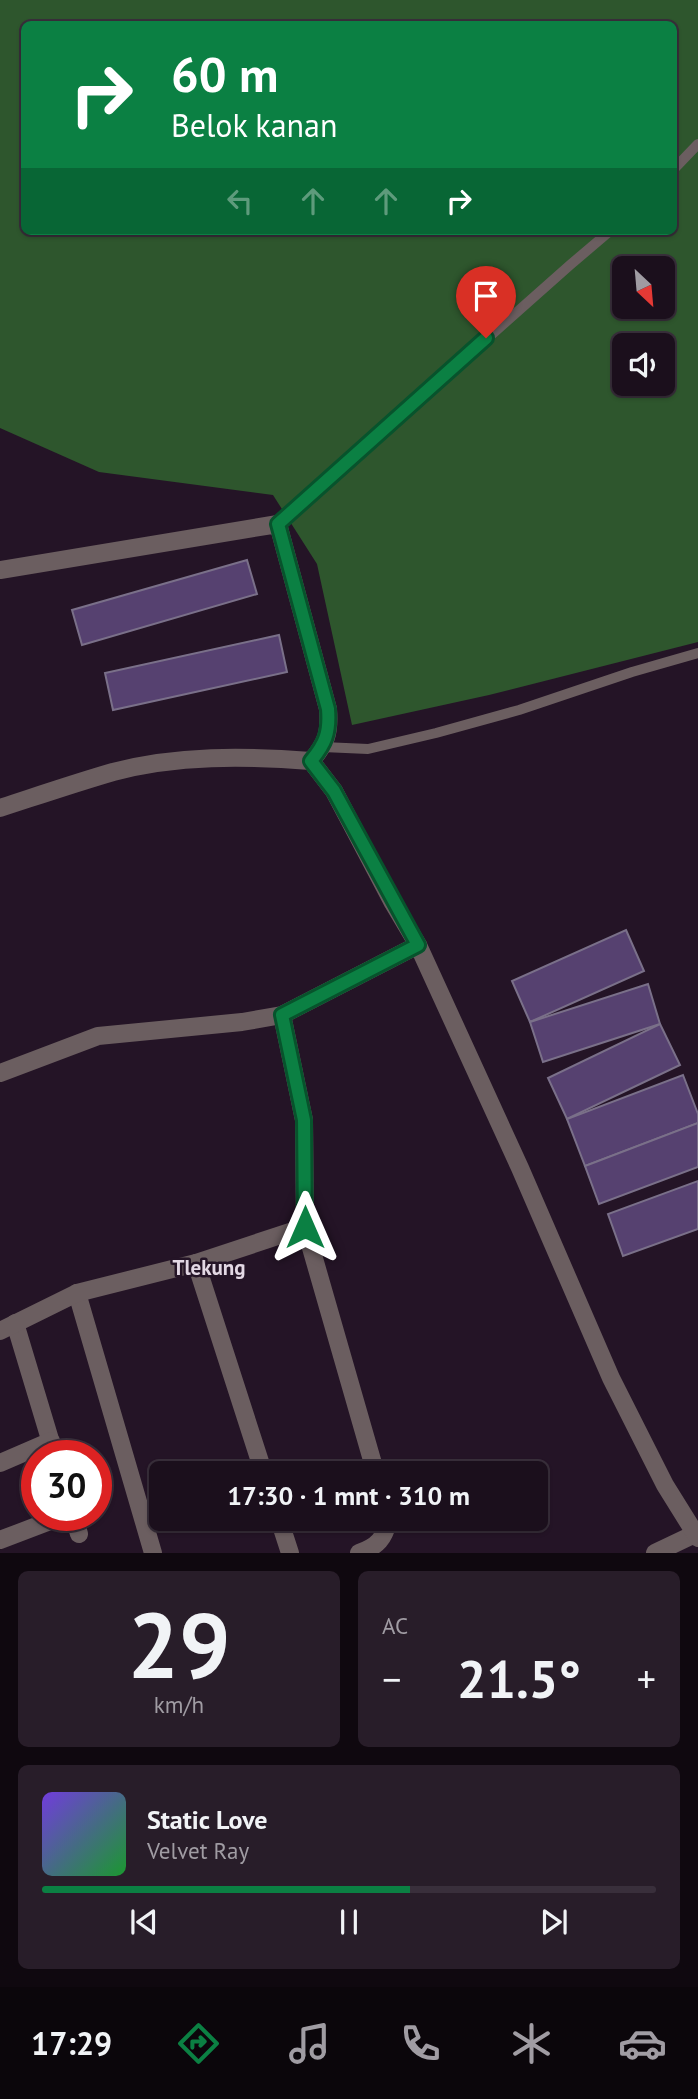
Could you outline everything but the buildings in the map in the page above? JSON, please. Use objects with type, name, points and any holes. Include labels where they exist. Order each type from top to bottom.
[{"type":"street","points":[[0,570],[278,524],[328,709],[329,725],[323,747],[311,761]]},
{"type":"street","points":[[0,808],[114,772],[165,763],[258,757],[311,761],[334,791],[418,945],[520,1168],[611,1378],[665,1485],[697,1536],[655,1553]]},
{"type":"street","points":[[0,1073],[98,1036],[242,1022],[282,1015],[418,945]]},
{"type":"street","points":[[282,1015],[304,1120],[305,1227],[372,1461]]},
{"type":"street","points":[[50,1440],[8,1327],[77,1293],[196,1263],[305,1227]]},
{"type":"street","points":[[196,1263],[260,1461]]},
{"type":"street","points":[[77,1293],[153,1553]]},
{"type":"street","points":[[0,1463],[21,1457]]},
{"type":"street","points":[[0,1540],[24,1531]]},
{"type":"street","points":[[283,1531],[290,1553]]},
{"type":"street","points":[[359,1553],[378,1544],[386,1531]]},
{"type":"lane","points":[[677,166],[698,144]]},
{"type":"lane","points":[[278,524],[605,235]]},
{"type":"lane","points":[[323,747],[368,749],[436,733],[519,710],[698,653]]},
{"type":"green space","points":[[0,0],[698,0],[698,642],[489,695],[352,725],[317,564],[273,495],[99,472],[0,428]]},
{"type":"district","name":"Tlekung","points":[[209,1267]]},
{"type":"route","points":[[305,1227],[304,1120],[282,1015],[418,945],[334,791],[311,761],[323,747],[329,725],[328,709],[278,524],[486,338]]}]
